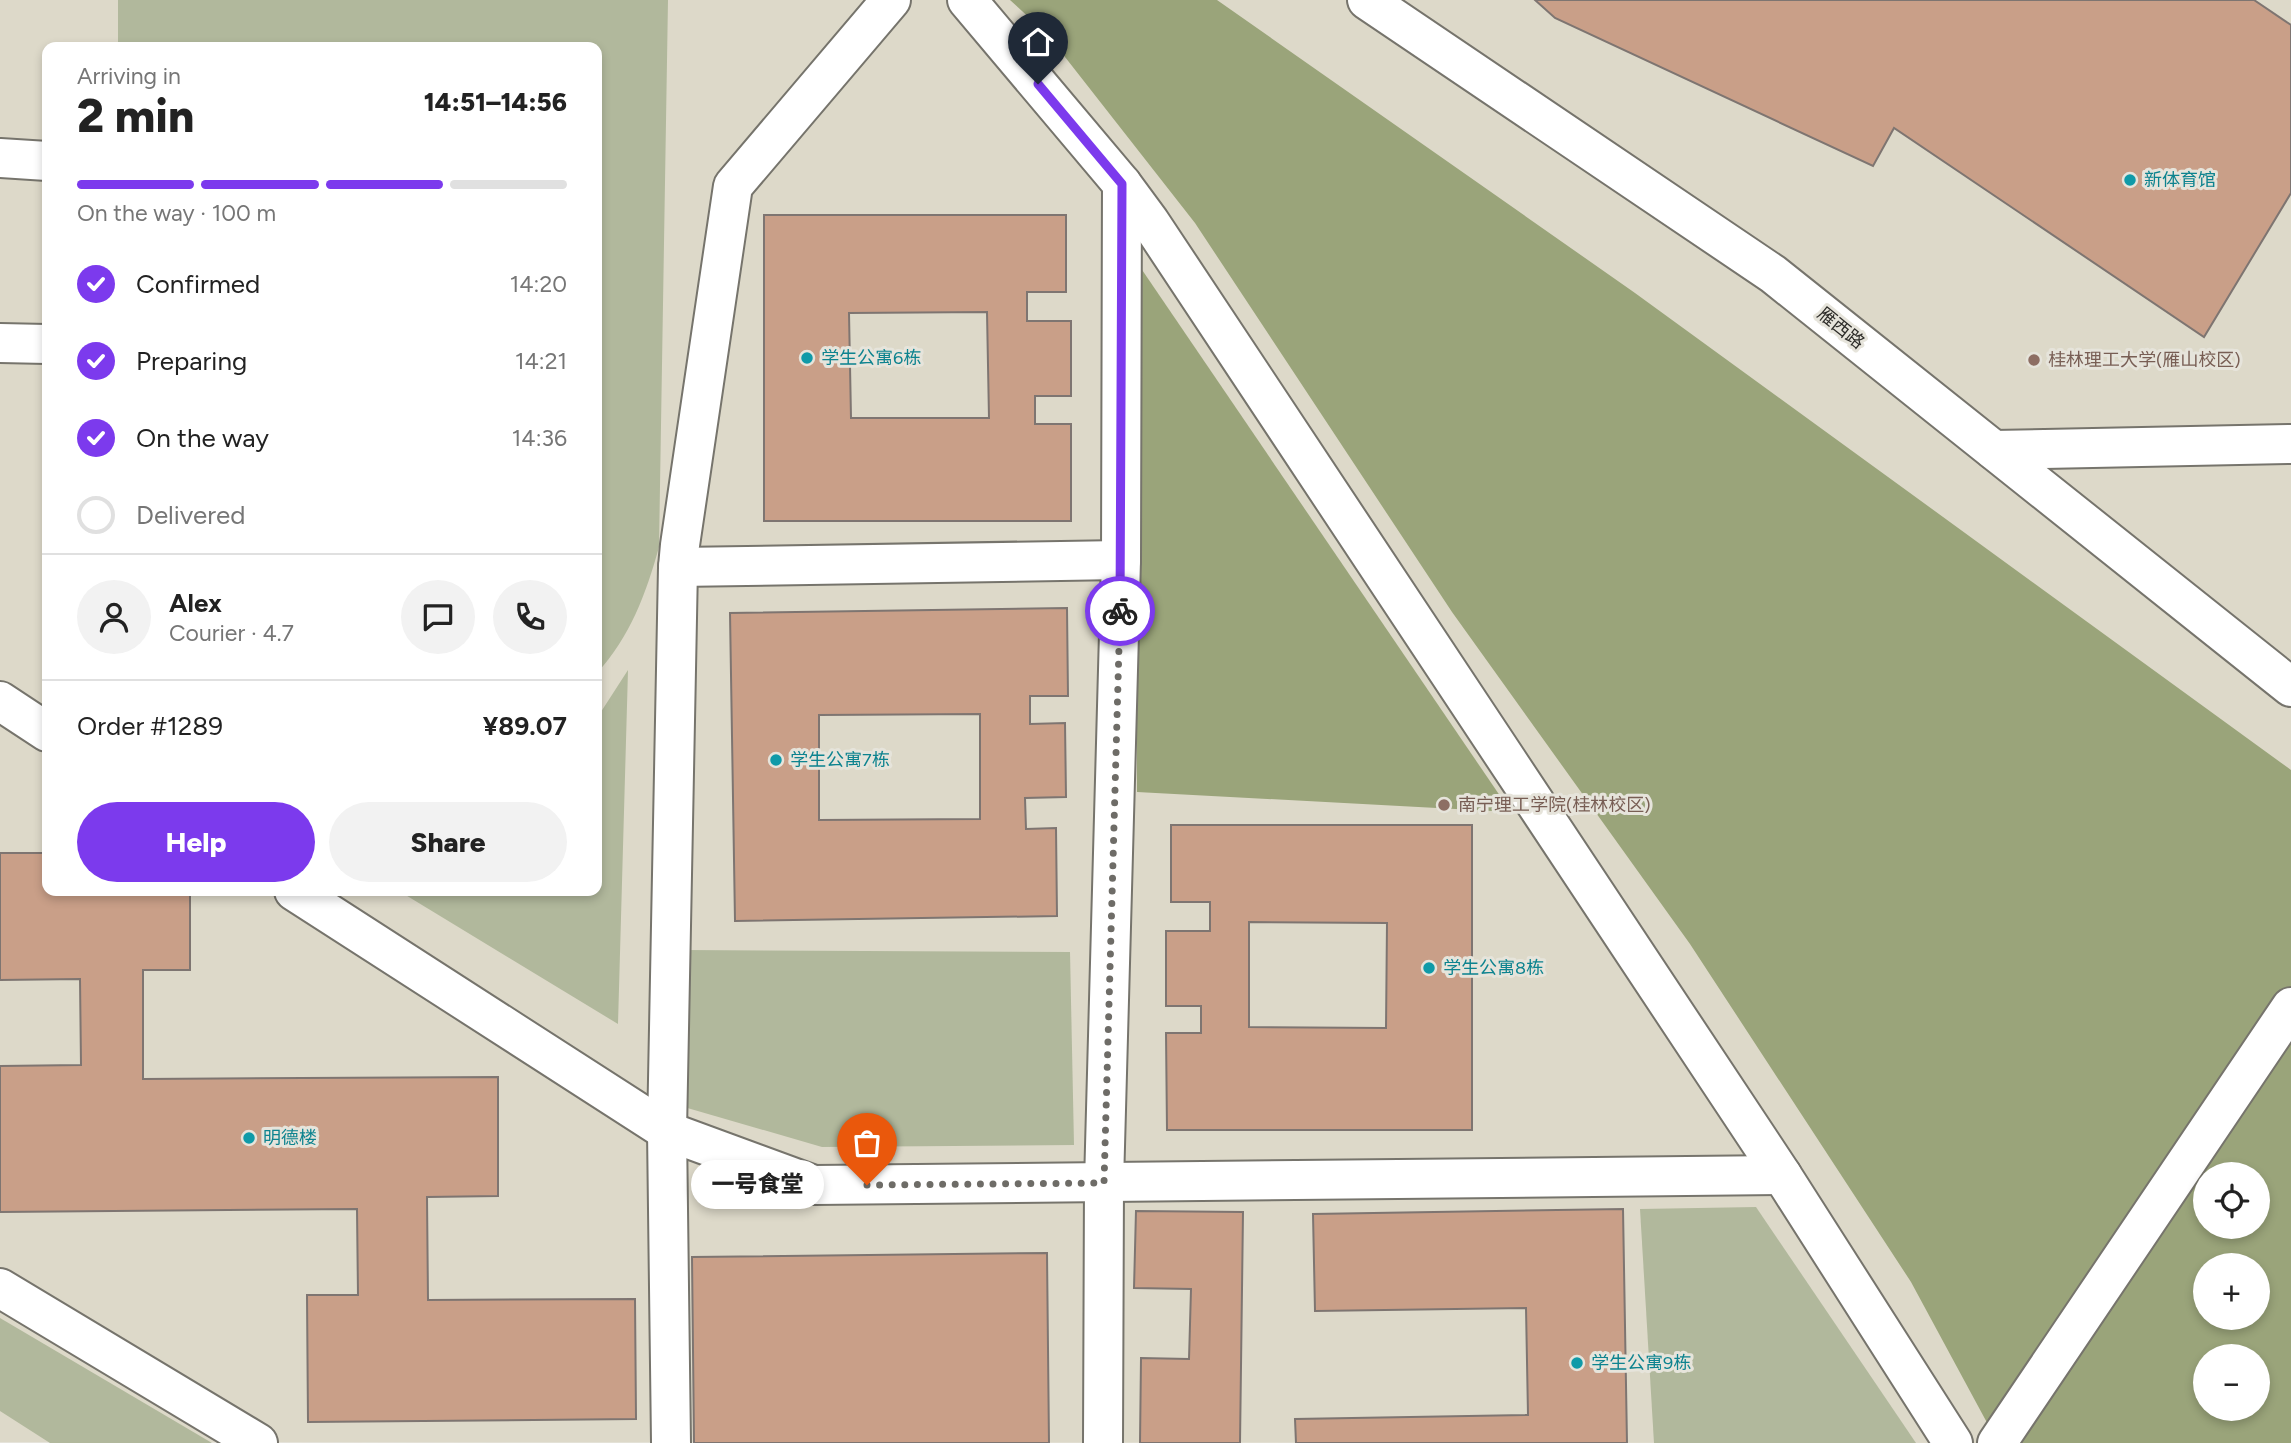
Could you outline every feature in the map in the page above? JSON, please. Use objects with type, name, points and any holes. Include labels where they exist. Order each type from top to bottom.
[{"type":"street","points":[[671,1443],[667,1131],[678,567],[733,186],[891,0]]},
{"type":"street","points":[[967,0],[1122,184],[1150,222],[1782,1175],[1953,1443]]},
{"type":"street","name":"雁西路","points":[[1367,0],[1773,274],[2291,687]]},
{"type":"street","points":[[0,158],[42,161]]},
{"type":"street","points":[[1103,1443],[1104,1183],[1121,560],[1122,184]]},
{"type":"street","points":[[0,343],[42,344]]},
{"type":"street","points":[[1994,450],[2291,443]]},
{"type":"street","points":[[678,567],[1121,560]]},
{"type":"street","points":[[0,701],[42,729]]},
{"type":"street","points":[[302,896],[667,1131],[814,1185],[1782,1175]]},
{"type":"street","points":[[1997,1443],[2291,1007]]},
{"type":"street","points":[[0,1288],[258,1443]]},
{"type":"shaded area","name":"南宁理工学院(桂林校区)","points":[[0,0],[2291,0],[2291,1443],[0,1442]]},
{"type":"green space","points":[[118,0],[668,0],[659,547],[636,614],[619,645],[602,667],[602,42],[118,42]]},
{"type":"green space","points":[[1010,0],[1217,0],[1635,293],[2291,770],[2291,1443],[1998,1443],[1911,1282],[1690,944],[1452,612],[1195,223],[1047,34]]},
{"type":"green space","points":[[1136,261],[1511,812],[1137,792]]},
{"type":"green space","points":[[628,670],[618,1024],[407,896],[602,896],[602,710]]},
{"type":"green space","points":[[683,950],[1070,952],[1074,1145],[822,1147],[684,1107]]},
{"type":"green space","points":[[1756,1207],[1916,1443],[1654,1443],[1640,1209]]},
{"type":"green space","points":[[0,1318],[212,1443],[50,1443],[0,1411]]},
{"type":"building","name":"新体育馆","points":[[1535,0],[2254,0],[2291,25],[2291,193],[2204,337],[1894,128],[1873,166],[1555,18]]},
{"type":"building","name":"学生公寓6栋","points":[[764,215],[1066,215],[1066,292],[1027,292],[1027,321],[1071,321],[1071,396],[1035,396],[1035,424],[1071,424],[1071,521],[764,521]],"holes":[[[987,312],[989,418],[851,418],[849,313]]]},
{"type":"building","name":"学生公寓7栋","points":[[1067,608],[1068,696],[1030,696],[1030,724],[1065,723],[1066,797],[1025,798],[1026,829],[1056,828],[1057,916],[735,921],[730,613]],"holes":[[[980,714],[980,819],[819,820],[819,715]]]},
{"type":"building","name":"学生公寓8栋","points":[[1171,825],[1472,825],[1472,1130],[1167,1130],[1166,1033],[1201,1033],[1201,1006],[1166,1006],[1166,931],[1210,931],[1210,902],[1171,902]],"holes":[[[1249,922],[1387,923],[1386,1028],[1249,1027]]]},
{"type":"building","name":"明德楼","points":[[0,853],[42,853],[42,896],[190,896],[190,970],[143,970],[143,1079],[498,1077],[498,1196],[427,1197],[428,1300],[635,1299],[636,1419],[308,1422],[307,1295],[358,1295],[357,1209],[0,1212],[0,1066],[81,1065],[80,979],[0,980]]},
{"type":"building","name":"学生公寓9栋","points":[[1623,1209],[1627,1443],[1296,1443],[1295,1419],[1528,1415],[1526,1308],[1315,1311],[1313,1214]]},
{"type":"building","points":[[1136,1211],[1243,1212],[1240,1443],[1140,1443],[1141,1358],[1189,1359],[1191,1289],[1134,1288]]},
{"type":"building","points":[[1047,1253],[1049,1443],[694,1443],[692,1257]]},
{"type":"way so far","points":[[867,1185],[1104,1183],[1120,611]]},
{"type":"place","name":"新体育馆","points":[[2130,180]]},
{"type":"place","name":"学生公寓6栋","points":[[807,358]]},
{"type":"place","name":"桂林理工大学(雁山校区)","points":[[2034,360]]},
{"type":"place","name":"学生公寓7栋","points":[[776,760]]},
{"type":"place","name":"南宁理工学院(桂林校区)","points":[[1444,805]]},
{"type":"place","name":"学生公寓8栋","points":[[1429,968]]},
{"type":"place","name":"明德楼","points":[[249,1138]]},
{"type":"place","name":"一号食堂","points":[[867,1185]]},
{"type":"place","name":"学生公寓9栋","points":[[1577,1363]]},
{"type":"route","points":[[1038,84],[1122,184],[1120,611]]}]
